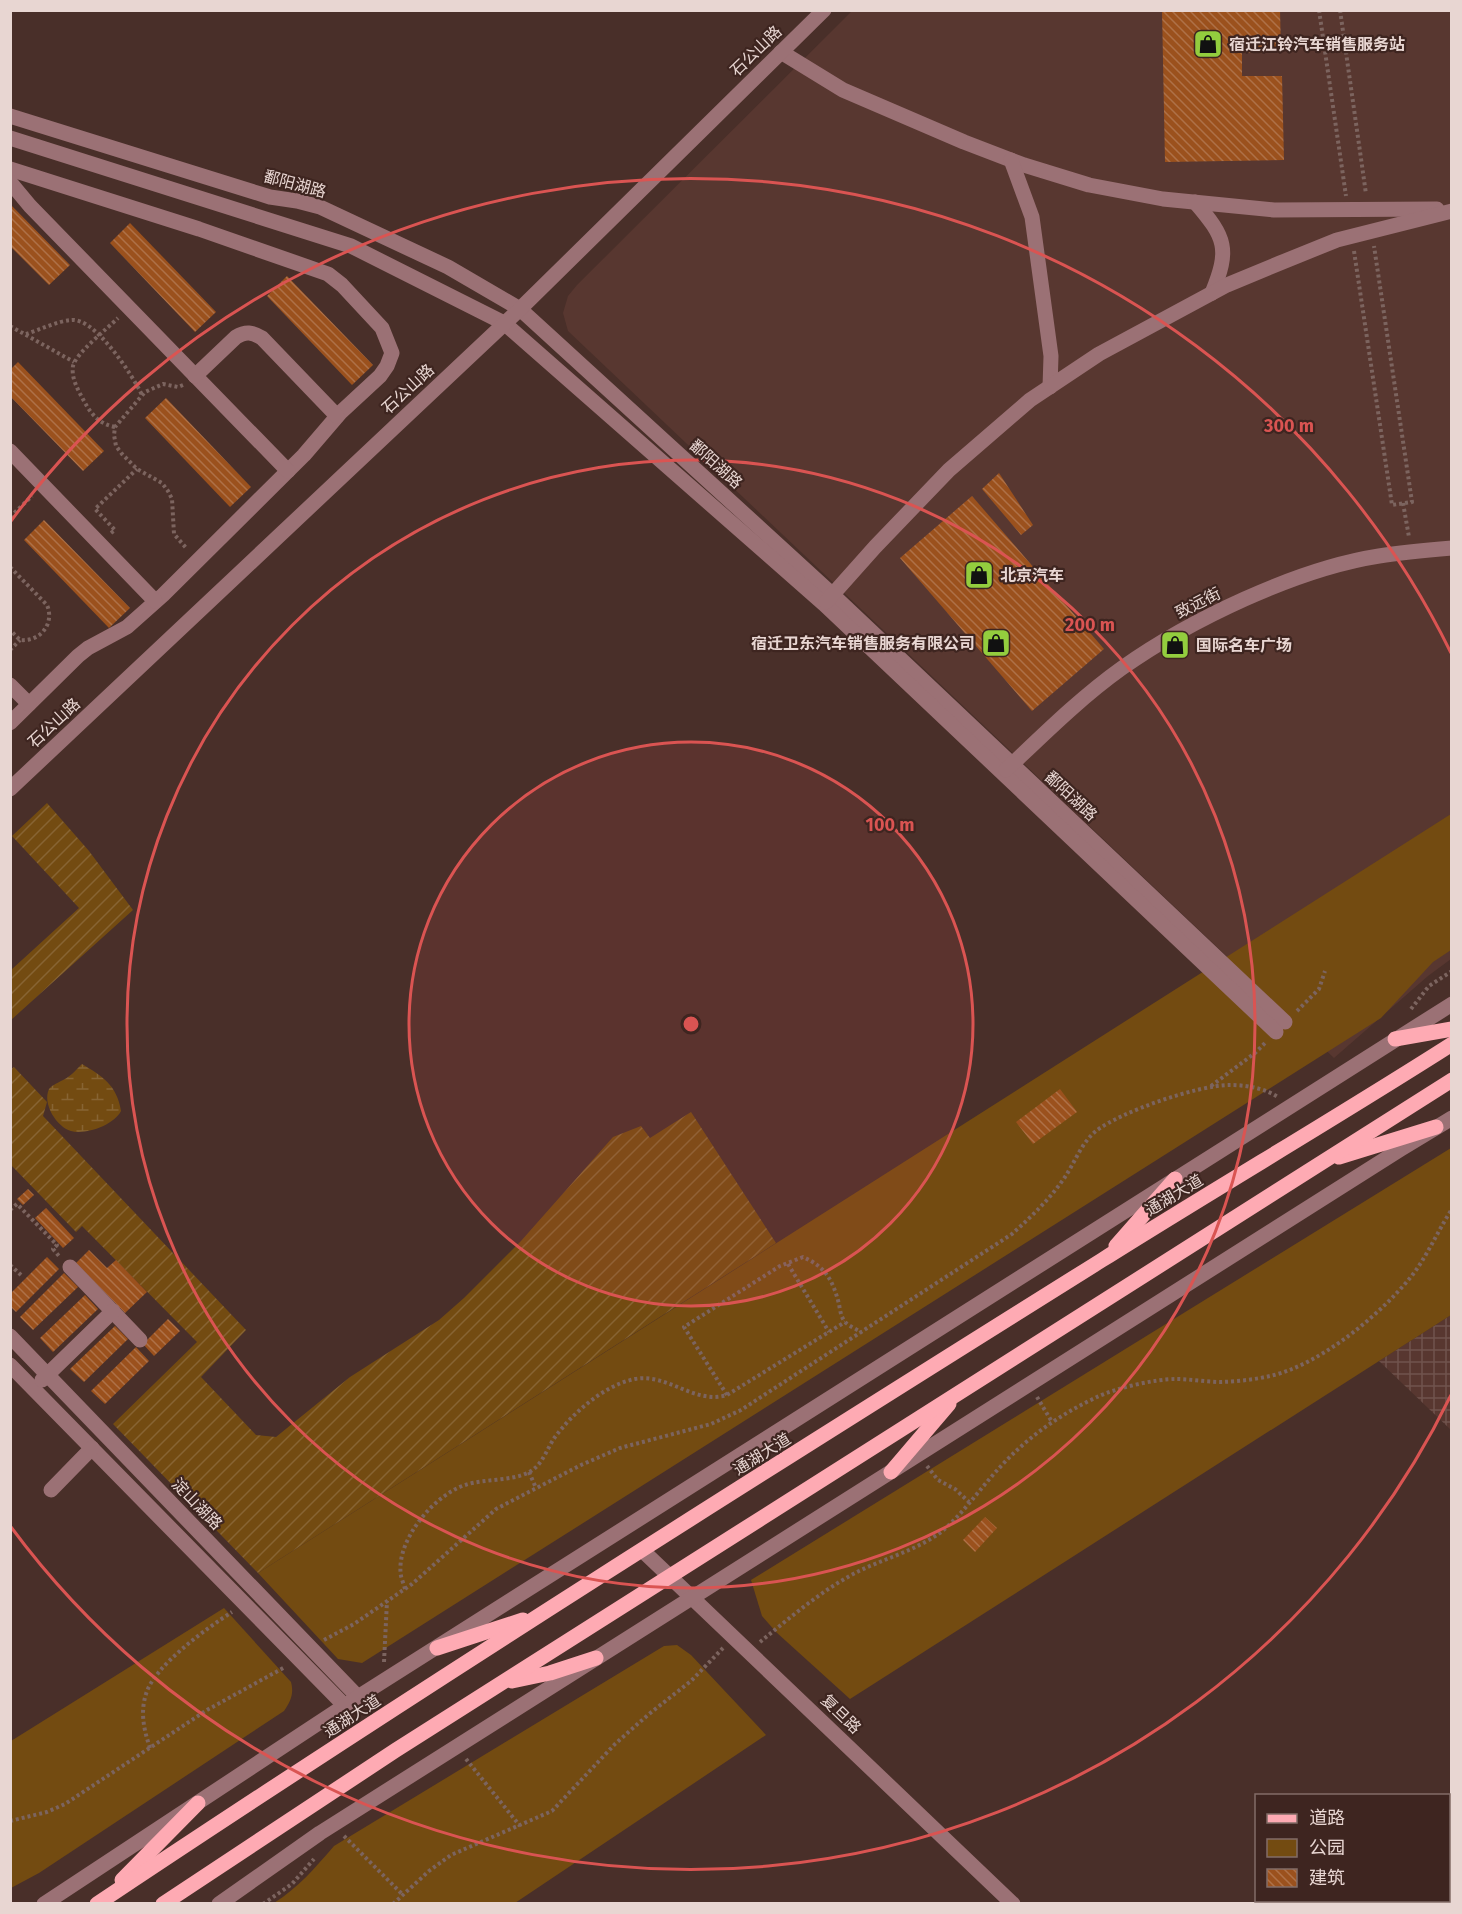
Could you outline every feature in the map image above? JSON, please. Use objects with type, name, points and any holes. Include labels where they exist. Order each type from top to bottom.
[{"type":"main road","points":[[1395,1039],[1452,1029]]},
{"type":"main road","name":"通湖大道","points":[[100,1902],[543,1613],[1106,1258],[1452,1044]]},
{"type":"main road","points":[[164,1904],[501,1684],[1452,1080]]},
{"type":"main road","points":[[1319,1164],[1436,1127]]},
{"type":"main road","points":[[1106,1258],[1175,1179]]},
{"type":"main road","points":[[891,1472],[961,1390]]},
{"type":"main road","points":[[437,1648],[543,1613]]},
{"type":"main road","points":[[501,1684],[550,1673],[596,1658]]},
{"type":"main road","points":[[100,1902],[198,1803]]},
{"type":"street","name":"石公山路","points":[[10,789],[520,309],[824,10]]},
{"type":"street","points":[[781,52],[843,90],[1011,160],[1089,185],[1163,199],[1274,210],[1452,210]]},
{"type":"street","name":"鄱阳湖路","points":[[10,116],[270,197],[320,207],[448,267],[520,309],[1280,1027]]},
{"type":"street","name":"鄱阳湖路","points":[[10,138],[351,246],[504,323],[828,600]]},
{"type":"street","points":[[1011,160],[1032,217],[1051,356],[1050,387]]},
{"type":"street","points":[[10,169],[200,229],[328,274],[342,285],[382,328],[392,353],[380,376],[337,416],[288,471],[198,560],[127,627],[78,656],[10,723]]},
{"type":"street","points":[[10,182],[30,206],[288,471]]},
{"type":"street","points":[[1196,202],[1214,224],[1223,248],[1222,268],[1212,293]]},
{"type":"street","points":[[828,600],[949,470],[1030,400],[1100,354],[1212,293],[1280,262],[1337,240],[1452,210]]},
{"type":"street","points":[[195,376],[236,337],[244,332],[254,333],[262,338],[337,416]]},
{"type":"street","points":[[10,451],[155,601]]},
{"type":"street","name":"致远街","points":[[1007,769],[1081,700],[1121,669],[1160,643],[1206,618],[1292,580],[1332,566],[1378,556],[1452,548]]},
{"type":"street","points":[[10,685],[29,704]]},
{"type":"street","points":[[44,1904],[351,1701],[1452,1004]]},
{"type":"street","points":[[219,1904],[320,1833],[1452,1118]]},
{"type":"street","points":[[70,1267],[140,1340]]},
{"type":"street","points":[[33,1389],[113,1311]]},
{"type":"street","name":"淀山湖路","points":[[10,1336],[310,1648],[351,1701]]},
{"type":"street","points":[[10,1365],[298,1659],[351,1701]]},
{"type":"street","points":[[51,1490],[92,1448]]},
{"type":"street","name":"复旦路","points":[[643,1551],[1013,1904]]},
{"type":"path","points":[[1319,10],[1348,209]]},
{"type":"path","points":[[1340,10],[1368,209]]},
{"type":"path","points":[[1352,236],[1392,505],[1412,502],[1372,231]]},
{"type":"path","points":[[114,428],[100,421],[87,407],[75,385],[72,373],[74,362],[129,308]]},
{"type":"path","points":[[26,334],[72,319],[82,322],[100,335],[120,358],[142,395]]},
{"type":"path","points":[[10,326],[74,362]]},
{"type":"path","points":[[195,376],[185,385],[178,387],[163,384],[145,392],[114,428],[114,435],[116,446],[122,454],[137,469],[162,483],[168,491],[172,499],[174,534],[198,560]]},
{"type":"path","points":[[100,544],[115,530],[95,509],[137,469]]},
{"type":"path","points":[[10,517],[43,484]]},
{"type":"path","points":[[1403,503],[1411,552]]},
{"type":"path","points":[[10,567],[47,605],[50,612],[50,620],[42,632],[27,641],[20,640],[10,630]]},
{"type":"path","points":[[10,650],[20,640]]},
{"type":"path","points":[[310,1648],[354,1624],[405,1589],[496,1509],[581,1464],[620,1448],[711,1424],[741,1410],[1012,1234],[1049,1198],[1095,1132],[1110,1123],[1144,1107],[1210,1087],[1249,1086],[1271,1092],[1284,1100]]},
{"type":"path","points":[[10,1210],[17,1204],[57,1245],[53,1249],[70,1267]]},
{"type":"path","points":[[749,1651],[811,1602],[858,1572],[913,1548],[939,1533],[954,1520],[1003,1464],[1035,1435],[1065,1413],[1099,1395],[1130,1386],[1174,1379],[1220,1382],[1269,1376],[1292,1370],[1325,1351],[1353,1332],[1410,1278],[1431,1247],[1452,1209]]},
{"type":"path","points":[[727,1395],[684,1328],[780,1266],[803,1257],[811,1261],[829,1276],[845,1322],[861,1332]]},
{"type":"path","points":[[788,1264],[829,1332]]},
{"type":"path","points":[[10,1265],[21,1275]]},
{"type":"path","points":[[405,1589],[400,1575],[401,1559],[413,1528],[436,1502],[462,1486],[528,1472],[537,1466],[563,1427],[598,1397],[621,1383],[650,1378],[667,1382],[707,1398],[716,1398],[727,1395],[845,1322]]},
{"type":"path","points":[[1034,1392],[1052,1422]]},
{"type":"path","points":[[924,1462],[938,1480],[955,1489],[969,1502]]},
{"type":"path","points":[[528,1472],[536,1488]]},
{"type":"path","points":[[384,1664],[387,1601]]},
{"type":"path","points":[[150,1748],[143,1727],[143,1711],[148,1687],[177,1654],[196,1637],[244,1603]]},
{"type":"path","points":[[393,1904],[429,1871],[451,1855],[552,1811],[615,1744],[691,1681],[734,1637]]},
{"type":"path","points":[[10,1821],[47,1812],[65,1804],[207,1710],[265,1680],[298,1659]]},
{"type":"path","points":[[463,1755],[520,1826]]},
{"type":"path","points":[[341,1833],[402,1895]]},
{"type":"shaded area","name":"国际名车广场","points":[[852,11],[1451,11],[1451,959],[1428,976],[1334,1058],[568,331],[563,313],[568,296],[577,285]]},
{"type":"shaded area","points":[[1451,1315],[1451,1430],[1379,1361]]},
{"type":"green space","points":[[47,803],[89,851],[133,910],[11,1020],[11,970],[79,908],[12,836]]},
{"type":"green space","points":[[1451,814],[1451,950],[1433,962],[1381,1018],[362,1663],[338,1659],[258,1573]]},
{"type":"green space","points":[[82,1064],[108,1082],[116,1094],[121,1111],[106,1125],[77,1132],[66,1129],[56,1120],[49,1108],[47,1095],[51,1086],[70,1076]]},
{"type":"green space","points":[[14,1067],[47,1102],[43,1116],[246,1330],[201,1377],[256,1435],[276,1437],[350,1377],[439,1320],[521,1241],[613,1137],[641,1126],[650,1138],[691,1112],[776,1243],[258,1573],[113,1424],[197,1342],[82,1226],[76,1232],[11,1165],[10,1070]]},
{"type":"green space","points":[[1451,1148],[1451,1315],[850,1699],[776,1632],[762,1616],[751,1580]]},
{"type":"green space","points":[[224,1608],[291,1682],[291,1697],[284,1711],[39,1873],[11,1888],[11,1741]]},
{"type":"green space","points":[[677,1645],[691,1655],[766,1735],[515,1903],[274,1903],[299,1884],[334,1846],[664,1646]]},
{"type":"building","points":[[1162,10],[1280,10],[1281,52],[1242,53],[1242,76],[1282,76],[1284,160],[1165,162]]},
{"type":"building","points":[[10,204],[70,265],[49,285],[10,246]]},
{"type":"building","points":[[130,223],[216,312],[195,332],[110,243]]},
{"type":"building","points":[[287,276],[373,365],[352,385],[267,296]]},
{"type":"building","points":[[18,362],[104,451],[83,471],[10,396],[10,370]]},
{"type":"building","points":[[166,398],[251,487],[230,507],[145,418]]},
{"type":"building","points":[[999,473],[1033,525],[1021,535],[982,489]]},
{"type":"building","points":[[972,496],[1104,649],[1032,711],[900,558]]},
{"type":"building","points":[[44,520],[130,608],[109,628],[24,540]]},
{"type":"building","points":[[1060,1089],[1077,1112],[1033,1144],[1016,1122]]},
{"type":"building","points":[[28,1189],[34,1195],[23,1205],[17,1199]]},
{"type":"building","points":[[46,1208],[74,1238],[63,1248],[35,1218]]},
{"type":"building","points":[[89,1250],[107,1268],[116,1260],[147,1292],[125,1313],[76,1263]]},
{"type":"building","points":[[47,1257],[59,1269],[16,1312],[10,1306],[10,1294]]},
{"type":"building","points":[[64,1273],[78,1287],[33,1330],[20,1317]]},
{"type":"building","points":[[85,1295],[98,1309],[53,1352],[40,1338]]},
{"type":"building","points":[[168,1319],[180,1331],[154,1356],[143,1344]]},
{"type":"building","points":[[115,1326],[128,1339],[84,1382],[70,1369]]},
{"type":"building","points":[[136,1347],[149,1361],[105,1404],[91,1391]]},
{"type":"building","points":[[985,1517],[997,1528],[975,1552],[963,1540]]},
{"type":"place","name":"宿迁江铃汽车销售服务站","points":[[1208,44]]},
{"type":"place","name":"北京汽车","points":[[979,575]]},
{"type":"place","name":"宿迁卫东汽车销售服务有限公司","points":[[996,643]]},
{"type":"place","name":"国际名车广场","points":[[1175,645]]}]
